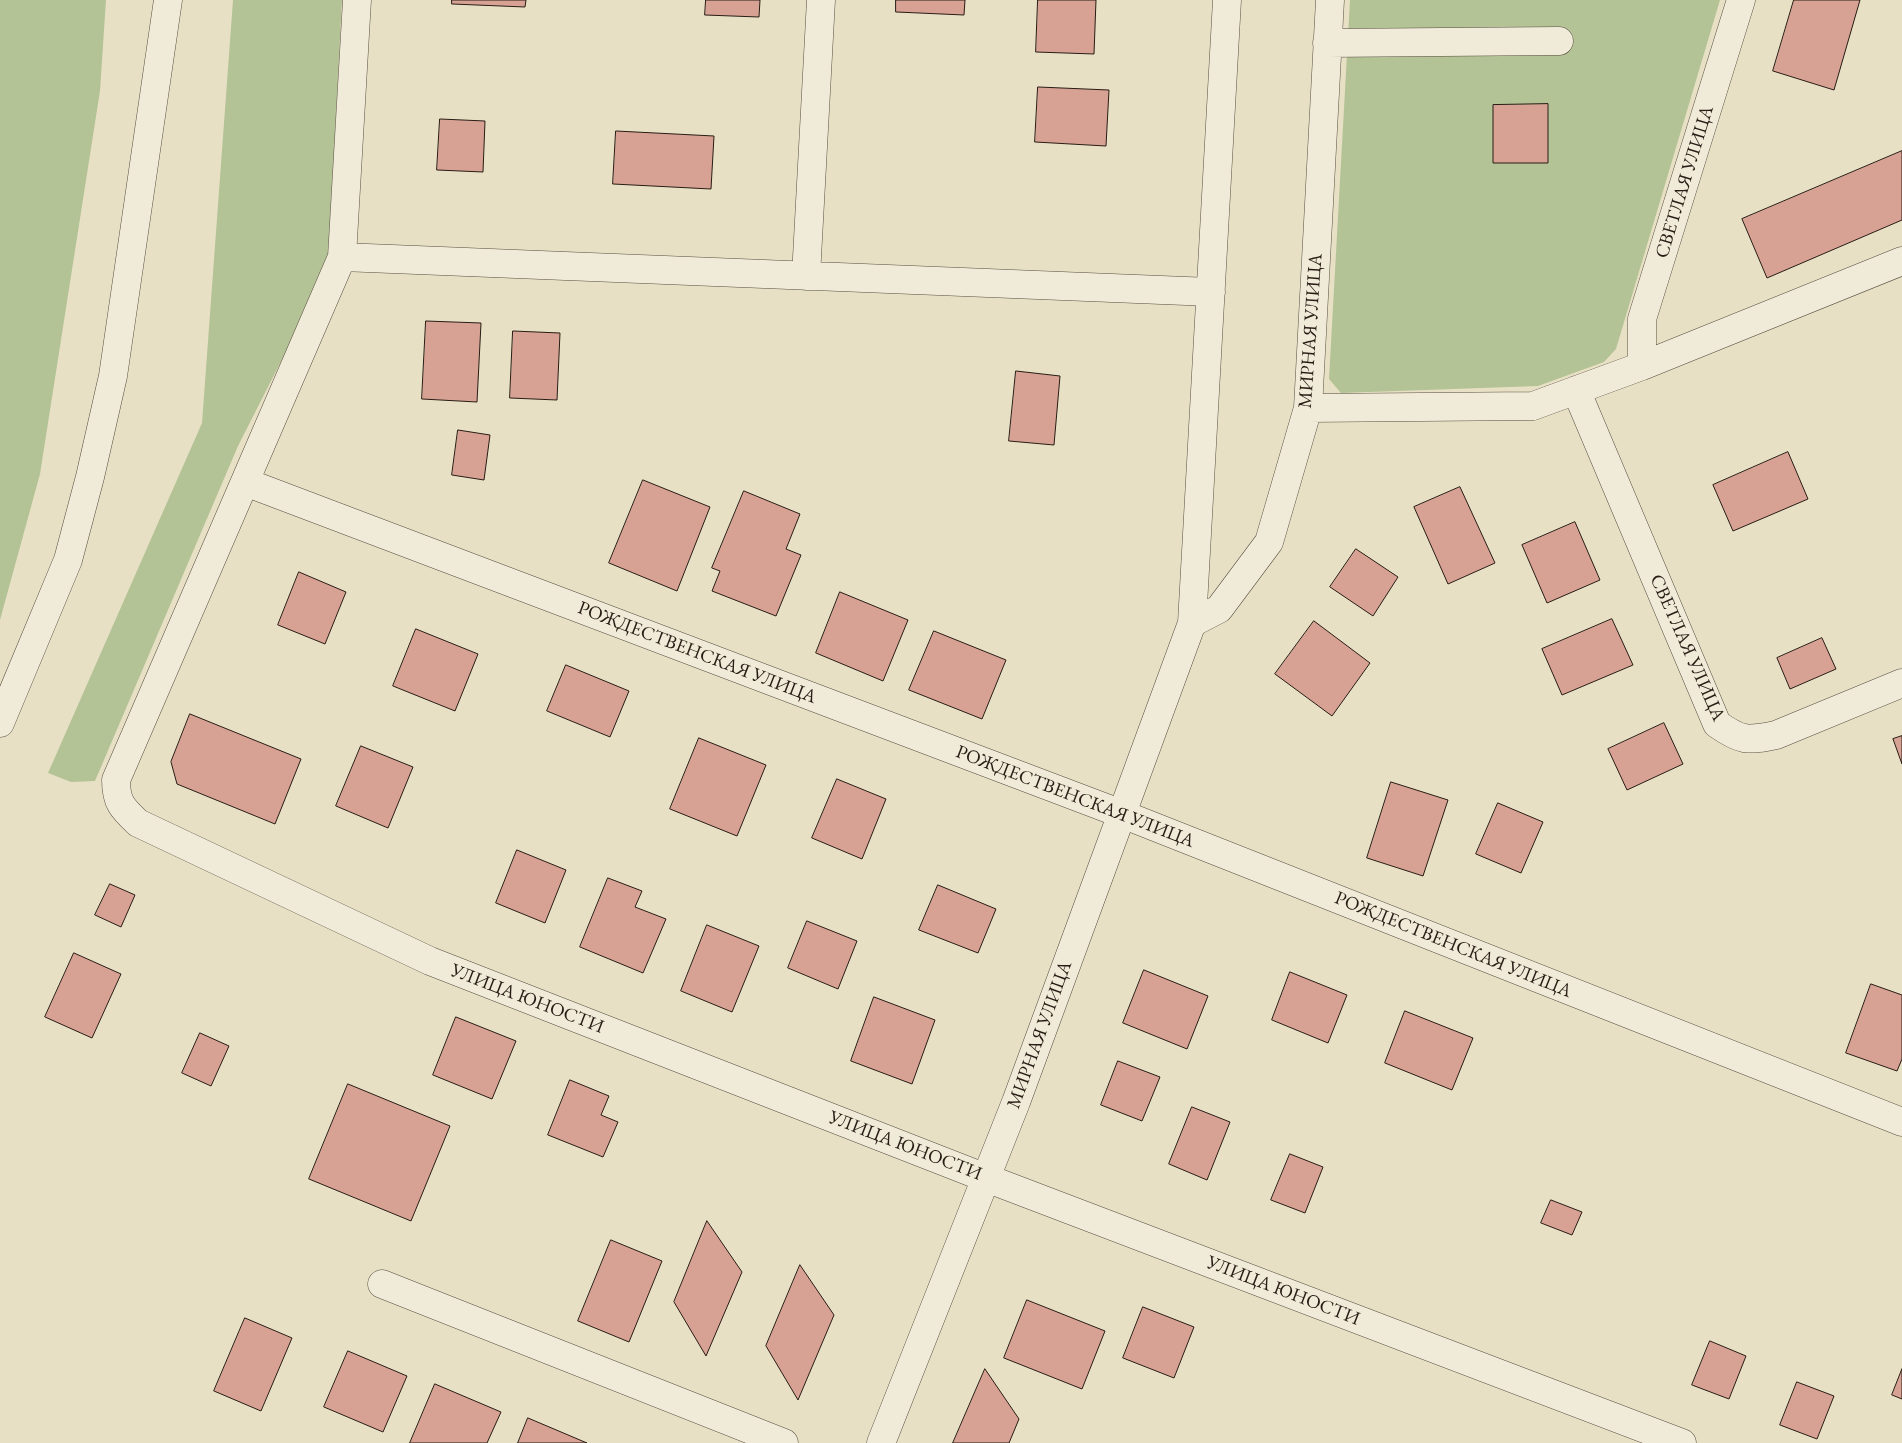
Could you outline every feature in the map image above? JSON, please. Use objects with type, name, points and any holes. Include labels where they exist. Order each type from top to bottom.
[{"type":"street","points":[[0,723],[68,560],[114,376],[168,0]]},
{"type":"street","points":[[245,482],[342,256],[357,0]]},
{"type":"street","points":[[806,276],[821,0]]},
{"type":"street","name":"МИРНАЯ УЛИЦА","points":[[881,1443],[986,1178],[1192,623],[1228,0]]},
{"type":"street","name":"МИРНАЯ УЛИЦА","points":[[1192,623],[1219,609],[1270,542],[1308,408],[1330,0]]},
{"type":"street","name":"СВЕТЛАЯ УЛИЦА","points":[[1642,366],[1642,319],[1742,0]]},
{"type":"street","points":[[1328,43],[1559,41]]},
{"type":"street","points":[[342,256],[1211,292]]},
{"type":"street","points":[[1308,408],[1533,406],[1642,366],[1902,261]]},
{"type":"street","name":"СВЕТЛАЯ УЛИЦА","points":[[1576,390],[1717,724],[1735,737],[1755,740],[1776,736],[1902,683]]},
{"type":"street","name":"РОЖДЕСТВЕНСКАЯ УЛИЦА","points":[[245,482],[1122,814],[1902,1122]]},
{"type":"street","name":"УЛИЦА ЮНОСТИ","points":[[245,482],[116,780],[116,794],[123,809],[138,822],[430,961],[986,1178],[1682,1443]]},
{"type":"street","points":[[382,1284],[784,1443]]},
{"type":"green space","points":[[0,0],[106,0],[100,91],[40,474],[0,620]]},
{"type":"green space","points":[[233,0],[342,0],[328,269],[238,446],[95,781],[71,782],[48,773],[202,423]]},
{"type":"green space","points":[[1350,0],[1720,0],[1616,349],[1604,362],[1538,386],[1341,393],[1329,379]]},
{"type":"building","points":[[452,0],[526,0],[525,7],[452,4]]},
{"type":"building","points":[[706,0],[760,0],[759,17],[705,15]]},
{"type":"building","points":[[896,0],[965,0],[964,15],[896,12]]},
{"type":"building","points":[[1038,0],[1096,0],[1094,54],[1036,52]]},
{"type":"building","points":[[1794,0],[1860,0],[1834,90],[1773,71]]},
{"type":"building","points":[[1038,87],[1109,90],[1106,146],[1035,142]]},
{"type":"building","points":[[1548,104],[1548,163],[1493,163],[1493,105]]},
{"type":"building","points":[[440,119],[485,121],[483,172],[437,170]]},
{"type":"building","points":[[616,131],[714,136],[711,189],[613,184]]},
{"type":"building","points":[[1902,151],[1902,220],[1767,278],[1742,219]]},
{"type":"building","points":[[426,321],[481,323],[477,402],[422,399]]},
{"type":"building","points":[[513,331],[560,333],[557,400],[510,398]]},
{"type":"building","points":[[1016,371],[1060,376],[1054,445],[1009,441]]},
{"type":"building","points":[[458,430],[490,435],[484,480],[452,475]]},
{"type":"building","points":[[1788,452],[1808,499],[1733,531],[1713,485]]},
{"type":"building","points":[[643,480],[710,507],[677,591],[609,563]]},
{"type":"building","points":[[1460,487],[1495,563],[1448,584],[1414,507]]},
{"type":"building","points":[[744,491],[800,514],[786,549],[801,555],[776,616],[712,591],[720,571],[712,568]]},
{"type":"building","points":[[1575,522],[1600,580],[1547,603],[1522,545]]},
{"type":"building","points":[[1356,549],[1398,577],[1373,616],[1330,587]]},
{"type":"building","points":[[299,572],[346,592],[325,644],[278,625]]},
{"type":"building","points":[[840,592],[908,620],[883,681],[816,653]]},
{"type":"building","points":[[1612,619],[1633,665],[1562,695],[1542,649]]},
{"type":"building","points":[[1314,621],[1370,663],[1332,716],[1275,674]]},
{"type":"building","points":[[416,629],[478,654],[455,711],[393,686]]},
{"type":"building","points":[[934,631],[1006,660],[982,719],[909,690]]},
{"type":"building","points":[[1822,638],[1836,669],[1790,689],[1777,658]]},
{"type":"building","points":[[566,665],[629,691],[610,737],[547,711]]},
{"type":"building","points":[[190,714],[301,759],[275,824],[177,784],[171,762]]},
{"type":"building","points":[[1664,723],[1683,764],[1627,790],[1608,749]]},
{"type":"building","points":[[1902,736],[1902,764],[1893,739]]},
{"type":"building","points":[[699,738],[766,765],[737,836],[670,809]]},
{"type":"building","points":[[361,746],[413,767],[388,828],[336,806]]},
{"type":"building","points":[[837,779],[886,799],[862,859],[812,838]]},
{"type":"building","points":[[1391,782],[1448,800],[1423,876],[1367,858]]},
{"type":"building","points":[[1498,803],[1543,822],[1521,873],[1476,854]]},
{"type":"building","points":[[517,850],[566,870],[545,923],[496,903]]},
{"type":"building","points":[[608,878],[642,891],[635,907],[666,919],[643,973],[580,947]]},
{"type":"building","points":[[110,884],[135,895],[121,927],[95,915]]},
{"type":"building","points":[[938,885],[996,909],[978,953],[919,930]]},
{"type":"building","points":[[807,921],[857,941],[838,989],[788,968]]},
{"type":"building","points":[[707,925],[759,946],[732,1012],[681,991]]},
{"type":"building","points":[[74,953],[121,974],[92,1038],[45,1017]]},
{"type":"building","points":[[1144,970],[1208,996],[1187,1049],[1123,1023]]},
{"type":"building","points":[[1290,972],[1347,995],[1328,1043],[1272,1020]]},
{"type":"building","points":[[1871,984],[1902,995],[1902,1059],[1897,1071],[1846,1053]]},
{"type":"building","points":[[874,997],[935,1020],[912,1084],[851,1061]]},
{"type":"building","points":[[1405,1011],[1473,1038],[1452,1090],[1385,1063]]},
{"type":"building","points":[[456,1017],[516,1041],[492,1099],[433,1075]]},
{"type":"building","points":[[200,1033],[229,1046],[211,1086],[182,1073]]},
{"type":"building","points":[[1118,1061],[1160,1077],[1142,1121],[1101,1105]]},
{"type":"building","points":[[570,1080],[609,1096],[601,1115],[618,1122],[603,1157],[548,1135]]},
{"type":"building","points":[[348,1084],[450,1126],[411,1221],[309,1179]]},
{"type":"building","points":[[1192,1107],[1230,1122],[1207,1180],[1169,1164]]},
{"type":"building","points":[[1290,1154],[1323,1167],[1305,1213],[1271,1200]]},
{"type":"building","points":[[1551,1200],[1582,1212],[1572,1235],[1541,1223]]},
{"type":"building","points":[[707,1221],[742,1272],[706,1356],[674,1302]]},
{"type":"building","points":[[611,1240],[662,1261],[629,1342],[578,1321]]},
{"type":"building","points":[[800,1265],[834,1315],[798,1400],[766,1346]]},
{"type":"building","points":[[1027,1300],[1105,1331],[1082,1389],[1004,1358]]},
{"type":"building","points":[[1143,1307],[1194,1327],[1174,1378],[1123,1358]]},
{"type":"building","points":[[245,1318],[292,1338],[261,1411],[214,1391]]},
{"type":"building","points":[[1710,1341],[1746,1356],[1729,1399],[1692,1385]]},
{"type":"building","points":[[348,1351],[407,1376],[383,1432],[324,1407]]},
{"type":"building","points":[[985,1369],[1019,1419],[1009,1443],[953,1443]]},
{"type":"building","points":[[1902,1369],[1902,1399],[1892,1395]]},
{"type":"building","points":[[1797,1382],[1834,1396],[1817,1439],[1780,1425]]},
{"type":"building","points":[[435,1384],[501,1412],[487,1443],[410,1443]]},
{"type":"building","points":[[528,1418],[587,1443],[518,1443]]}]
